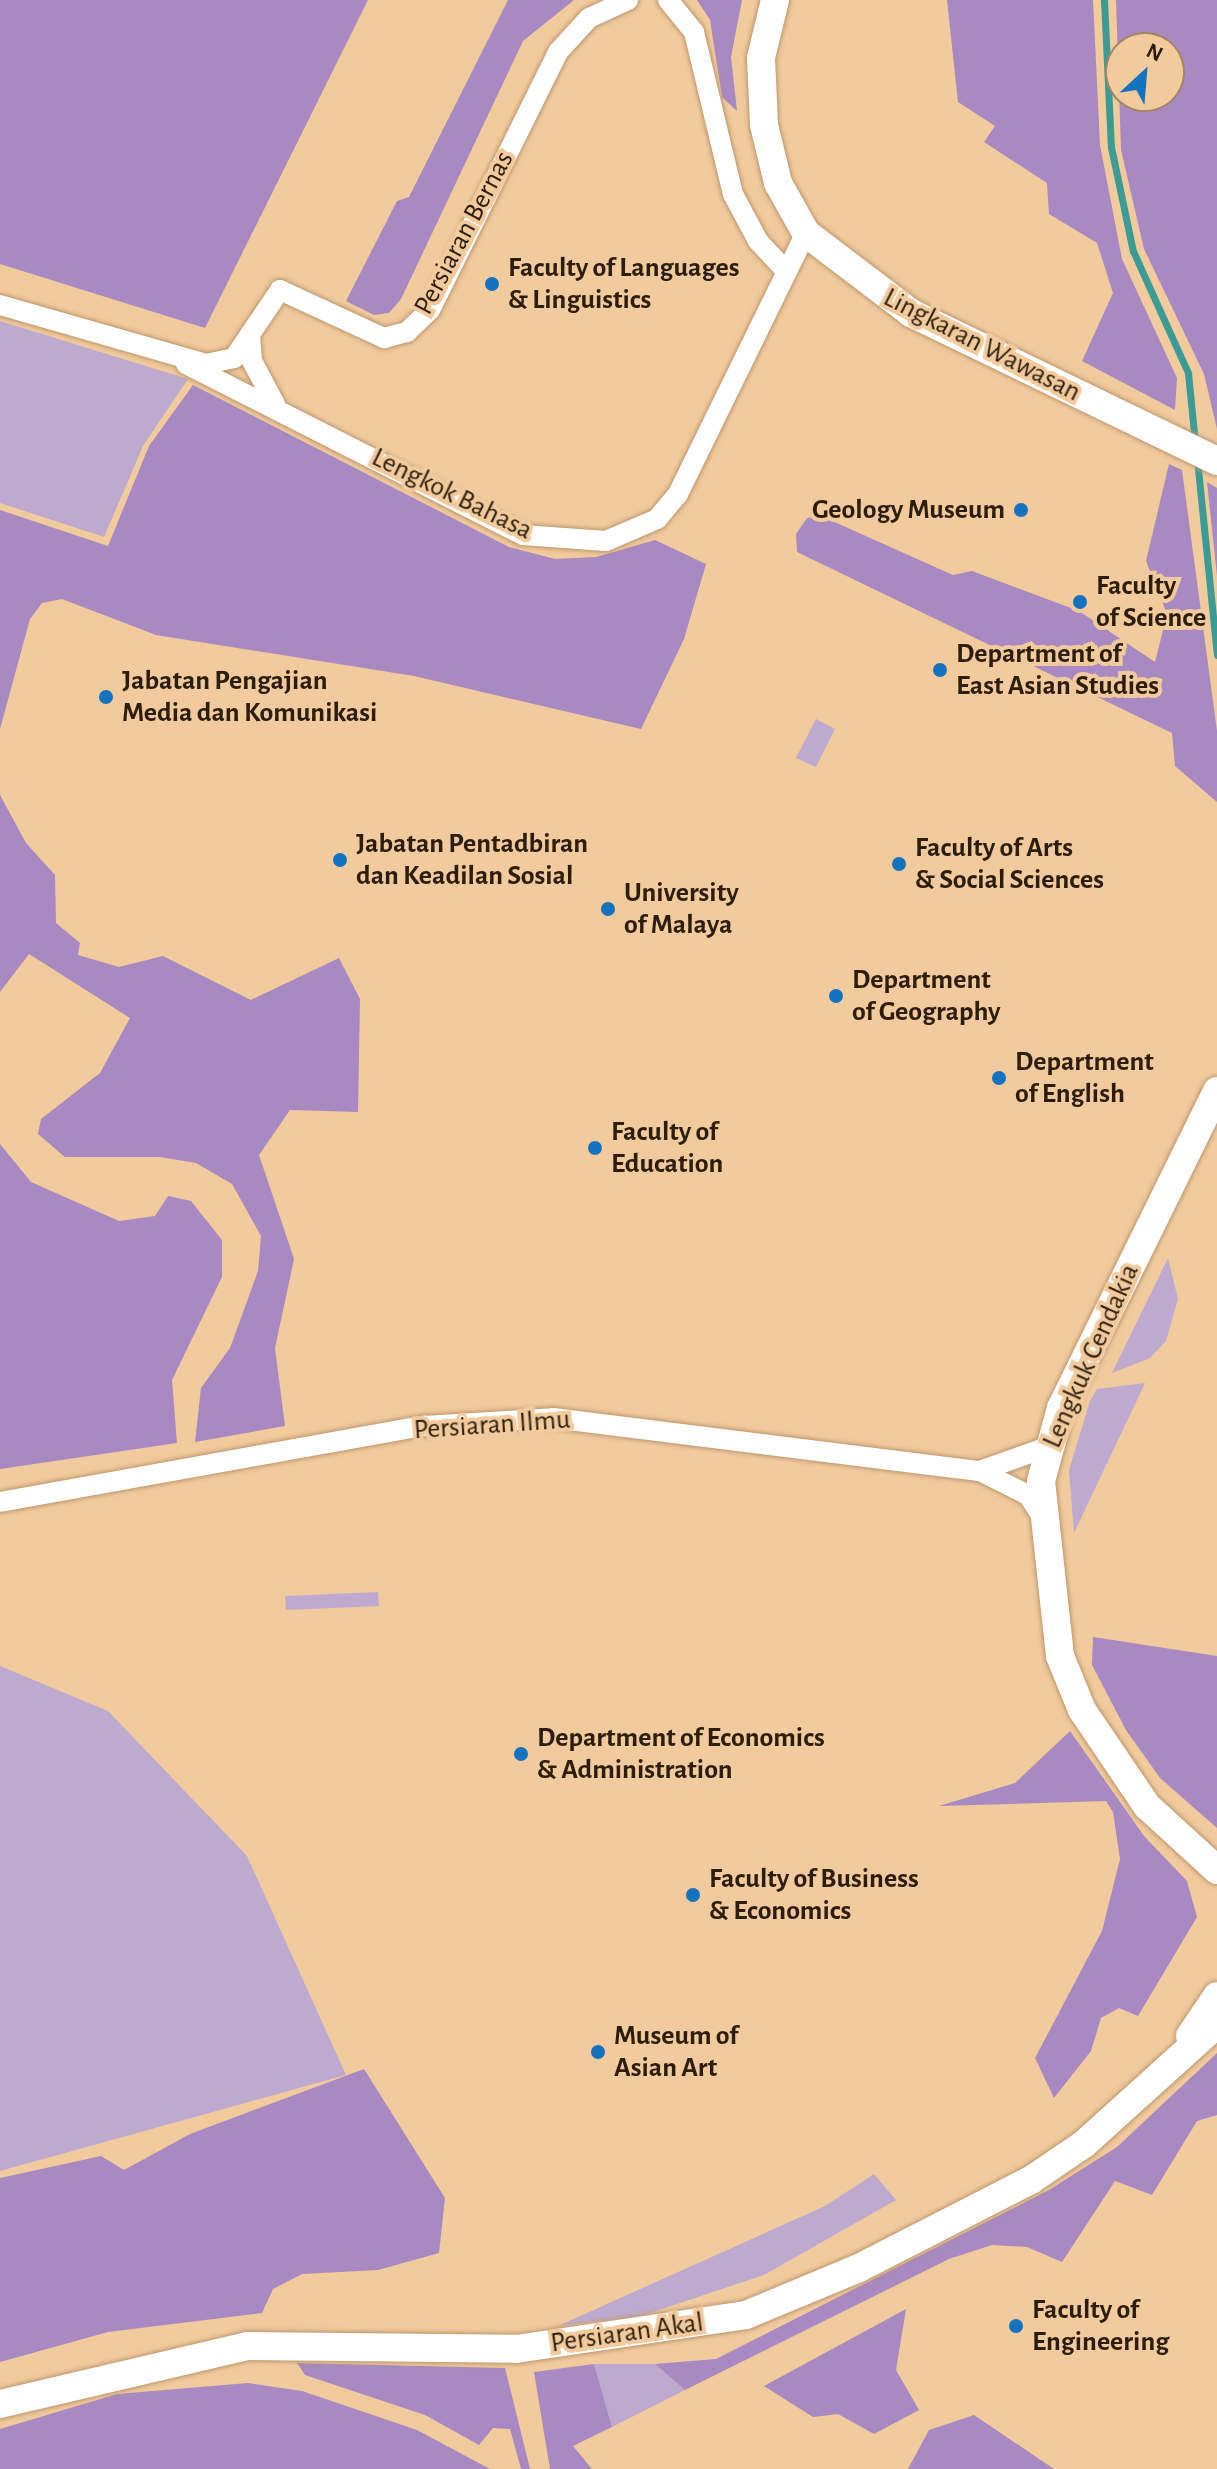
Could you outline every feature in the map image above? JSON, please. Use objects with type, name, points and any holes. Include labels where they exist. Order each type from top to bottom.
[{"type":"street","name":"Persiaran Bernas","points":[[0,305],[180,358],[221,363],[250,334],[280,290],[384,338],[420,321],[558,52],[589,18],[628,0]]},
{"type":"street","points":[[668,0],[694,32],[733,194],[758,241],[785,270]]},
{"type":"street","name":"Lingkaran Wawasan","points":[[775,0],[761,58],[764,125],[778,183],[806,233],[911,313],[1217,461]]},
{"type":"street","name":"Lengkok Bahasa","points":[[180,358],[275,404],[523,535],[606,541],[657,519],[678,494],[785,270],[806,233]]},
{"type":"street","points":[[250,334],[252,361],[275,404]]},
{"type":"street","name":"Lengkuk Cendakia","points":[[1217,1091],[1047,1447],[1041,1515],[1067,1677],[1118,1765],[1176,1837],[1217,1870]]},
{"type":"street","name":"Persiaran Ilmu","points":[[4,1501],[424,1426],[553,1418],[980,1471],[1028,1495],[1041,1515]]},
{"type":"street","name":"Persiaran Ilmu","points":[[980,1471],[1047,1447]]},
{"type":"street","points":[[1176,1837],[1217,1854]]},
{"type":"street","points":[[1176,1837],[1217,1890]]},
{"type":"street","name":"Persiaran Akal","points":[[1183,2051],[1217,1996]]},
{"type":"street","name":"Persiaran Akal","points":[[0,2404],[247,2346],[516,2349],[746,2315],[859,2268],[1031,2180],[1084,2144],[1183,2051],[1217,2024]]},
{"type":"shaded area","points":[[0,0],[368,0],[205,328],[0,264]]},
{"type":"shaded area","points":[[508,0],[574,0],[523,41],[401,299],[389,313],[374,315],[346,301],[397,201],[409,197]]},
{"type":"shaded area","points":[[697,0],[742,0],[731,57],[737,111],[722,97],[710,20]]},
{"type":"shaded area","points":[[947,0],[1093,0],[1100,145],[1122,259],[1177,378],[1175,410],[1082,361],[1113,293],[1097,243],[1049,214],[1047,183],[984,142],[995,126],[958,102]]},
{"type":"shaded area","points":[[1116,0],[1217,0],[1217,429],[1204,374],[1144,249],[1121,150],[1120,112],[1185,112],[1185,32],[1117,32]]},
{"type":"shaded area","points":[[0,321],[188,379],[143,446],[104,537],[0,503]]},
{"type":"shaded area","points":[[193,385],[509,547],[555,559],[596,557],[655,540],[706,564],[684,639],[641,729],[414,676],[156,635],[62,599],[42,603],[30,619],[0,729],[0,510],[108,546],[149,446]]},
{"type":"shaded area","points":[[1169,464],[1182,470],[1217,731],[1217,802],[1175,766],[1172,733],[797,552],[796,534],[807,518],[821,516],[953,575],[972,571],[1079,611],[1155,662],[1167,614],[1146,561]]},
{"type":"shaded area","points":[[1207,482],[1217,488],[1217,576]]},
{"type":"shaded area","points":[[816,719],[835,729],[816,767],[796,758]]},
{"type":"shaded area","points":[[0,795],[26,843],[55,875],[56,923],[80,943],[78,955],[119,967],[163,956],[251,1000],[339,958],[360,999],[358,1112],[290,1110],[259,1155],[294,1259],[275,1348],[285,1426],[195,1442],[201,1388],[230,1348],[258,1271],[261,1236],[232,1184],[196,1163],[160,1157],[65,1157],[38,1134],[41,1119],[100,1073],[130,1018],[29,954],[0,992]]},
{"type":"shaded area","points":[[0,1144],[31,1182],[119,1221],[155,1216],[168,1196],[191,1201],[222,1240],[222,1277],[172,1380],[177,1443],[0,1469]]},
{"type":"shaded area","points":[[1168,1258],[1178,1299],[1166,1341],[1150,1358],[1112,1373]]},
{"type":"shaded area","points":[[1145,1383],[1074,1533],[1069,1470],[1090,1401],[1097,1389]]},
{"type":"shaded area","points":[[378,1592],[379,1606],[286,1610],[285,1596]]},
{"type":"shaded area","points":[[1093,1637],[1217,1656],[1217,1828],[1160,1778],[1126,1730],[1092,1665]]},
{"type":"shaded area","points":[[0,1666],[108,1711],[247,1856],[346,2075],[0,2171]]},
{"type":"shaded area","points":[[1070,1731],[1144,1836],[1187,1881],[1197,1917],[1138,2016],[1119,2008],[1101,2018],[1091,2051],[1054,2098],[1035,2058],[1102,1931],[1120,1859],[1113,1812],[1106,1801],[939,1806],[1015,1783]]},
{"type":"shaded area","points":[[1217,2053],[1217,2115],[1197,2121],[1152,2195],[1115,2181],[1062,2262],[1027,2247],[992,2245],[949,2259],[685,2390],[655,2364],[716,2359],[1049,2190],[1117,2147]]},
{"type":"shaded area","points":[[364,2069],[445,2198],[439,2253],[378,2270],[302,2274],[273,2289],[262,2313],[108,2332],[0,2362],[0,2178],[101,2156],[124,2170],[190,2134]]},
{"type":"shaded area","points":[[874,2174],[896,2200],[764,2275],[641,2316],[558,2326],[825,2206]]},
{"type":"shaded area","points":[[906,2309],[896,2370],[919,2410],[874,2434],[838,2414],[813,2417],[764,2386]]},
{"type":"shaded area","points":[[297,2363],[505,2368],[530,2469],[521,2469],[510,2429],[493,2428],[479,2445],[425,2415],[305,2375]]},
{"type":"shaded area","points":[[594,2364],[655,2364],[685,2390],[612,2427]]},
{"type":"shaded area","points":[[594,2364],[612,2427],[573,2446],[592,2469],[550,2469],[534,2372]]},
{"type":"shaded area","points":[[248,2383],[302,2391],[417,2430],[490,2469],[0,2469],[0,2429],[117,2394]]},
{"type":"shaded area","points":[[974,2415],[1054,2469],[908,2469],[929,2430]]},
{"type":"waterway","points":[[1104,0],[1111,147],[1133,251],[1188,373],[1195,443]]},
{"type":"waterway","points":[[1197,459],[1217,655]]},
{"type":"place","name":"Faculty of Languages & Linguistics","points":[[492,284]]},
{"type":"place","name":"Geology Museum","points":[[1021,510]]},
{"type":"place","name":"Faculty of Science","points":[[1080,602]]},
{"type":"place","name":"Department of East Asian Studies","points":[[940,670]]},
{"type":"place","name":"Jabatan Pengajian Media dan Komunikasi","points":[[106,697]]},
{"type":"place","name":"Jabatan Pentadbiran dan Keadilan Sosial","points":[[340,860]]},
{"type":"place","name":"Faculty of Arts & Social Sciences","points":[[899,864]]},
{"type":"place","name":"University of Malaya","points":[[608,909]]},
{"type":"place","name":"Department of Geography","points":[[836,996]]},
{"type":"place","name":"Department of English","points":[[999,1078]]},
{"type":"place","name":"Faculty of Education","points":[[595,1148]]},
{"type":"place","name":"Department of Economics & Administration","points":[[521,1754]]},
{"type":"place","name":"Faculty of Business & Economics","points":[[693,1895]]},
{"type":"place","name":"Museum of Asian Art","points":[[598,2052]]},
{"type":"place","name":"Faculty of Engineering","points":[[1016,2326]]}]
